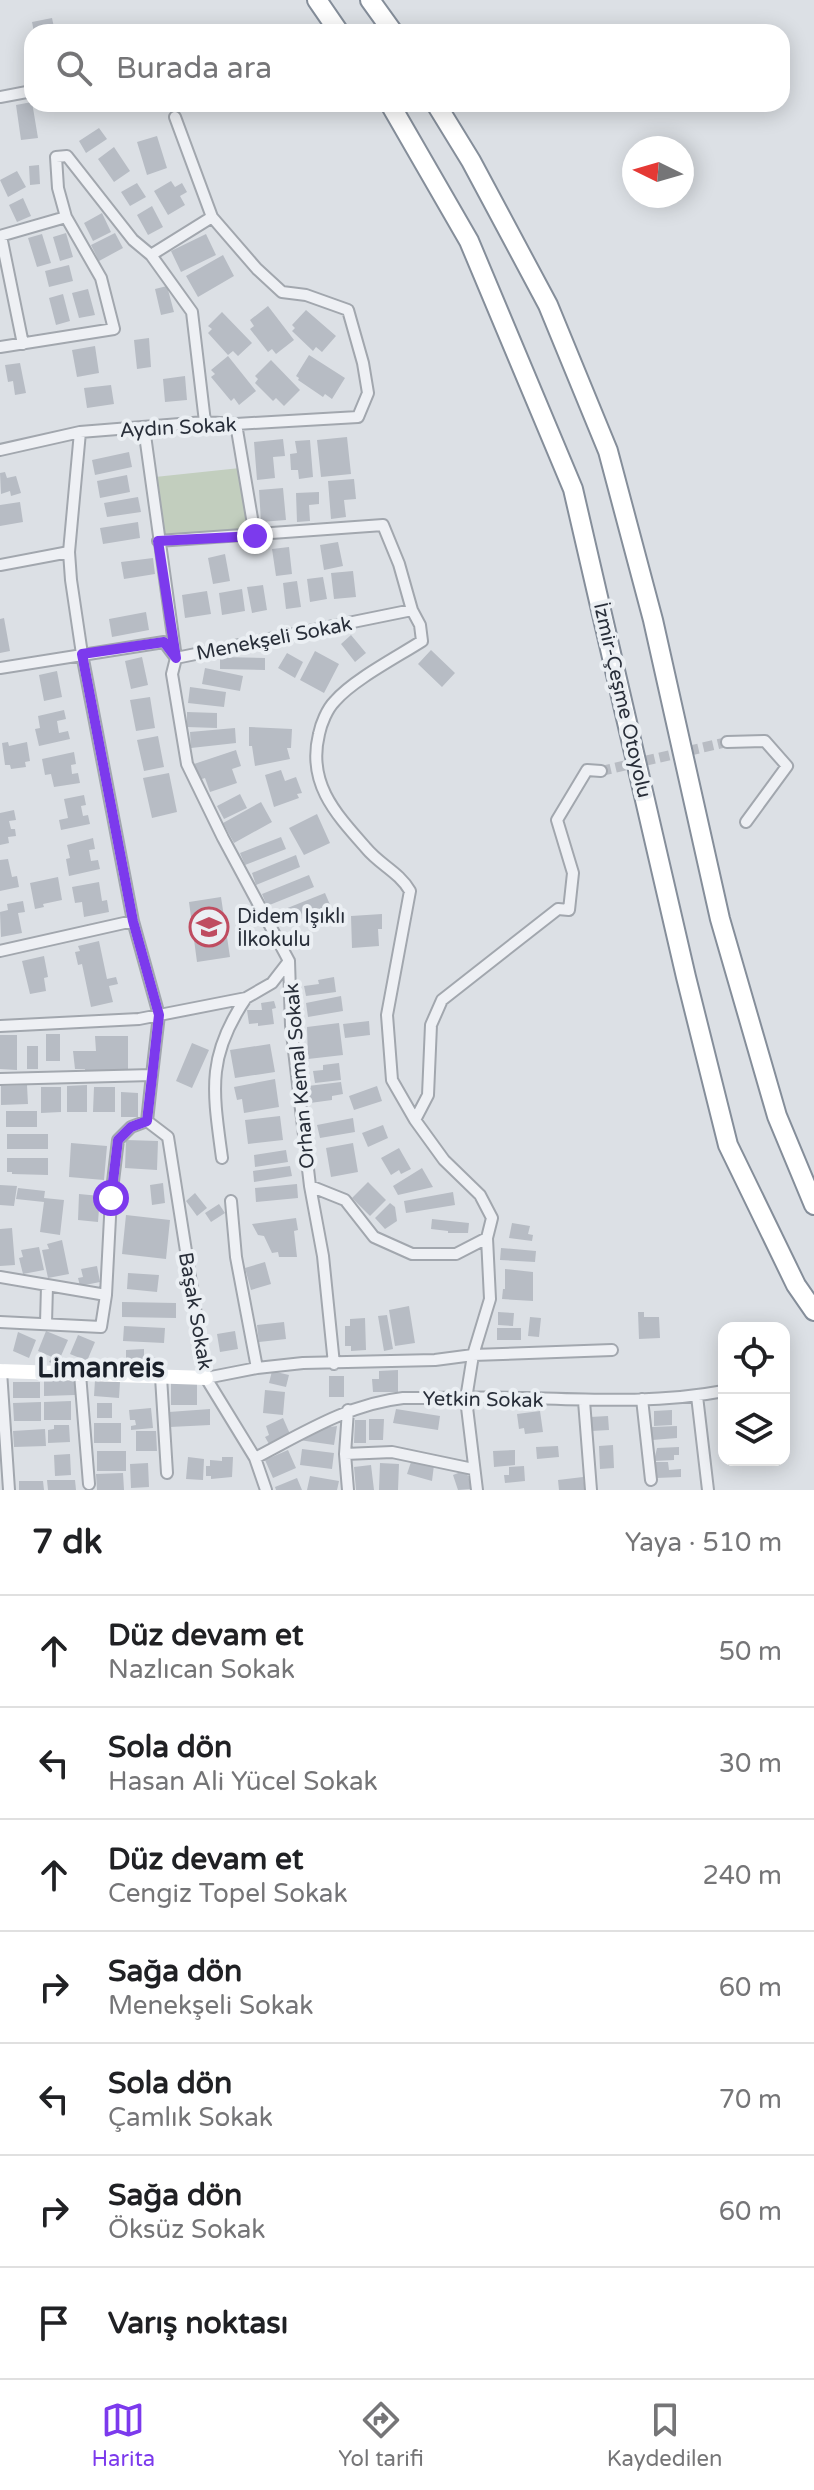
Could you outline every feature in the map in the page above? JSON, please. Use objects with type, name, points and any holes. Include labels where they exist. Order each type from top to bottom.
[{"type":"highway","points":[[317,0],[334,24]]},
{"type":"highway","points":[[370,0],[387,24]]},
{"type":"highway","name":"İzmir-Çeşme Otoyolu","points":[[395,112],[469,241],[573,489],[728,1145],[796,1285],[814,1311]]},
{"type":"highway","points":[[441,112],[471,161],[548,305],[608,451],[653,620],[720,919],[777,1116],[814,1205]]},
{"type":"street","points":[[0,97],[24,92]]},
{"type":"street","points":[[151,255],[212,217],[175,117]]},
{"type":"street","points":[[0,347],[114,329],[101,278],[66,217],[58,188],[56,157],[67,156],[133,240],[151,255],[192,312],[205,422]]},
{"type":"street","points":[[23,344],[0,236],[66,217]]},
{"type":"street","name":"Aydın Sokak","points":[[0,450],[80,432],[205,422],[236,424],[358,417],[368,393],[348,310],[306,295],[282,292],[257,269],[212,217]]},
{"type":"street","points":[[236,424],[255,536]]},
{"type":"street","name":"Orhan Kemal Sokak","points":[[144,428],[176,658],[172,674],[187,764],[289,961],[291,1025],[310,1186],[323,1256],[334,1364]]},
{"type":"street","points":[[0,1322],[101,1327],[118,1140],[131,1127],[147,1121],[159,1015],[133,921],[82,654],[69,552],[80,432]]},
{"type":"street","points":[[158,541],[383,525],[420,625],[422,641],[335,701],[320,726],[314,754],[317,780],[336,813],[369,852],[403,879],[410,891],[387,1015],[392,1080],[415,1120],[444,1160],[480,1195],[492,1218],[487,1238],[490,1299],[473,1355],[466,1399],[477,1490]]},
{"type":"street","points":[[0,565],[69,552]]},
{"type":"street","name":"Menekşeli Sokak","points":[[0,668],[164,642],[176,658],[412,610]]},
{"type":"street","points":[[727,742],[765,741],[787,766],[746,822]]},
{"type":"street","points":[[415,1120],[428,1095],[431,1025],[442,1000],[558,909],[569,910],[573,873],[557,820],[587,770],[601,771]]},
{"type":"street","points":[[0,951],[133,921]]},
{"type":"street","points":[[0,1026],[139,1019],[246,998],[272,983],[289,961]]},
{"type":"street","points":[[222,1158],[213,1094],[217,1056],[231,1020],[246,998]]},
{"type":"street","points":[[0,1079],[152,1075]]},
{"type":"street","name":"Başak Sokak","points":[[147,1121],[168,1137],[206,1378],[255,1458],[266,1490]]},
{"type":"street","name":"Orhan Kemal Sokak","points":[[310,1186],[345,1200],[374,1237],[412,1254],[456,1254],[487,1238]]},
{"type":"street","points":[[231,1201],[236,1257],[257,1368]]},
{"type":"street","points":[[0,1277],[106,1295]]},
{"type":"street","points":[[46,1323],[47,1286]]},
{"type":"street","points":[[9,1490],[0,1371],[206,1378],[303,1363],[435,1360],[473,1355],[612,1350]]},
{"type":"street","points":[[80,1374],[89,1484]]},
{"type":"street","points":[[161,1377],[167,1473]]},
{"type":"street","name":"Yetkin Sokak","points":[[255,1458],[348,1410],[375,1401],[403,1398],[584,1401],[697,1396],[718,1392]]},
{"type":"street","points":[[697,1396],[708,1490]]},
{"type":"street","points":[[642,1399],[651,1480]]},
{"type":"street","points":[[584,1401],[591,1490]]},
{"type":"street","points":[[348,1410],[345,1454],[348,1490]]},
{"type":"street","points":[[345,1454],[392,1452],[473,1469]]},
{"type":"green space","points":[[240,468],[250,528],[164,537],[155,477]]},
{"type":"building","points":[[52,18],[53,24],[32,24]]},
{"type":"building","points":[[24,104],[24,112],[34,112],[38,138],[21,140],[16,105]]},
{"type":"building","points":[[99,128],[107,139],[86,153],[79,141]]},
{"type":"building","points":[[157,136],[167,168],[147,175],[137,142]]},
{"type":"building","points":[[114,147],[130,171],[114,182],[98,159]]},
{"type":"building","points":[[39,165],[40,184],[30,185],[29,166]]},
{"type":"building","points":[[17,171],[26,187],[8,197],[0,180]]},
{"type":"building","points":[[171,181],[175,187],[182,183],[187,192],[180,196],[185,205],[168,215],[154,191]]},
{"type":"building","points":[[137,183],[146,197],[130,206],[121,192]]},
{"type":"building","points":[[23,198],[31,216],[17,222],[9,205]]},
{"type":"building","points":[[152,206],[163,227],[148,235],[137,215]]},
{"type":"building","points":[[102,213],[111,232],[93,241],[84,223]]},
{"type":"building","points":[[66,233],[73,257],[60,261],[53,237]]},
{"type":"building","points":[[115,233],[123,248],[99,261],[91,245]]},
{"type":"building","points":[[42,234],[51,263],[37,267],[28,238]]},
{"type":"building","points":[[206,234],[216,255],[181,272],[171,251]]},
{"type":"building","points":[[223,255],[234,276],[198,297],[186,276]]},
{"type":"building","points":[[69,265],[73,281],[49,287],[45,271]]},
{"type":"building","points":[[167,286],[174,312],[161,315],[155,289]]},
{"type":"building","points":[[88,289],[95,315],[79,318],[72,293]]},
{"type":"building","points":[[63,294],[70,321],[56,325],[49,298]]},
{"type":"building","points":[[268,306],[294,340],[276,354],[272,349],[268,352],[250,329],[254,326],[250,320]]},
{"type":"building","points":[[306,310],[336,336],[322,352],[316,347],[313,351],[292,331],[295,328],[292,325]]},
{"type":"building","points":[[222,312],[252,343],[238,356],[233,351],[228,355],[208,333],[212,329],[208,326]]},
{"type":"building","points":[[149,338],[151,367],[137,369],[134,340]]},
{"type":"building","points":[[95,346],[99,373],[77,377],[72,350]]},
{"type":"building","points":[[309,355],[345,378],[332,399],[325,394],[323,397],[298,380],[296,376]]},
{"type":"building","points":[[228,356],[256,391],[239,405],[234,398],[231,401],[211,377],[215,374],[211,370]]},
{"type":"building","points":[[271,360],[300,390],[284,406],[276,398],[273,401],[255,383],[258,379],[255,376]]},
{"type":"building","points":[[20,363],[26,393],[15,395],[13,381],[8,382],[5,365]]},
{"type":"building","points":[[185,376],[187,400],[165,402],[163,379]]},
{"type":"building","points":[[111,385],[114,404],[87,408],[84,388]]},
{"type":"building","points":[[347,437],[351,474],[321,477],[317,440]]},
{"type":"building","points":[[283,439],[285,456],[273,457],[275,478],[257,480],[254,442]]},
{"type":"building","points":[[310,440],[313,477],[299,479],[298,470],[291,470],[290,454],[297,453],[295,441]]},
{"type":"building","points":[[129,452],[132,467],[95,475],[92,460]]},
{"type":"building","points":[[5,472],[7,478],[16,476],[21,493],[11,496],[10,491],[1,494],[0,473]]},
{"type":"building","points":[[127,475],[130,492],[100,498],[97,481]]},
{"type":"building","points":[[354,479],[356,499],[344,500],[346,517],[331,519],[328,481]]},
{"type":"building","points":[[283,488],[286,520],[261,522],[259,490]]},
{"type":"building","points":[[319,492],[319,504],[309,505],[310,521],[297,522],[296,493]]},
{"type":"building","points":[[138,497],[141,512],[107,517],[104,503]]},
{"type":"building","points":[[20,502],[23,522],[0,526],[0,505]]},
{"type":"building","points":[[138,522],[140,538],[103,544],[100,528]]},
{"type":"building","points":[[338,542],[343,566],[324,570],[320,545]]},
{"type":"building","points":[[289,547],[292,574],[276,576],[272,549]]},
{"type":"building","points":[[225,554],[230,581],[213,584],[208,558]]},
{"type":"building","points":[[153,558],[155,574],[124,579],[121,562]]},
{"type":"building","points":[[353,571],[356,597],[334,599],[331,573]]},
{"type":"building","points":[[323,577],[327,599],[310,602],[307,579]]},
{"type":"building","points":[[297,581],[301,607],[286,609],[283,583]]},
{"type":"building","points":[[263,585],[267,610],[252,613],[247,587]]},
{"type":"building","points":[[242,589],[245,611],[222,615],[219,593]]},
{"type":"building","points":[[207,591],[211,614],[185,618],[182,595]]},
{"type":"building","points":[[146,612],[149,630],[112,637],[109,619]]},
{"type":"building","points":[[4,618],[10,651],[0,653],[0,619]]},
{"type":"building","points":[[351,635],[366,653],[355,662],[341,644]]},
{"type":"building","points":[[431,650],[455,673],[442,687],[418,664]]},
{"type":"building","points":[[315,651],[339,664],[324,693],[300,680]]},
{"type":"building","points":[[287,653],[303,662],[295,678],[278,668]]},
{"type":"building","points":[[142,657],[148,685],[131,689],[125,661]]},
{"type":"building","points":[[220,657],[265,658],[265,670],[220,669]]},
{"type":"building","points":[[205,668],[243,676],[240,691],[202,684]]},
{"type":"building","points":[[57,671],[62,697],[44,701],[39,675]]},
{"type":"building","points":[[190,687],[226,692],[224,707],[188,703]]},
{"type":"building","points":[[150,697],[155,728],[136,731],[130,700]]},
{"type":"building","points":[[64,710],[66,719],[57,721],[59,733],[68,731],[70,739],[39,746],[35,729],[40,728],[38,716]]},
{"type":"building","points":[[187,712],[217,713],[217,728],[187,727]]},
{"type":"building","points":[[249,727],[292,729],[291,748],[287,748],[290,759],[255,766],[252,746],[249,746]]},
{"type":"building","points":[[235,728],[236,743],[191,748],[190,732]]},
{"type":"building","points":[[158,736],[164,767],[144,771],[137,740]]},
{"type":"building","points":[[8,742],[9,746],[27,742],[30,761],[25,762],[26,767],[11,769],[10,765],[5,765],[2,743]]},
{"type":"building","points":[[236,750],[241,766],[232,769],[237,783],[210,792],[205,778],[199,780],[194,764]]},
{"type":"building","points":[[74,752],[76,764],[71,765],[72,774],[78,773],[80,783],[54,787],[51,774],[45,775],[42,759]]},
{"type":"building","points":[[281,770],[285,781],[296,777],[302,793],[297,794],[299,798],[274,807],[265,775]]},
{"type":"building","points":[[169,773],[177,812],[152,818],[143,778]]},
{"type":"building","points":[[240,794],[247,808],[224,819],[217,806]]},
{"type":"building","points":[[84,795],[86,805],[81,806],[83,816],[88,815],[90,824],[61,830],[59,820],[68,818],[64,799]]},
{"type":"building","points":[[261,802],[272,822],[234,843],[223,823]]},
{"type":"building","points":[[14,810],[16,820],[9,821],[16,836],[8,837],[9,843],[0,845],[0,813]]},
{"type":"building","points":[[317,814],[330,843],[304,855],[289,828]]},
{"type":"building","points":[[281,837],[286,849],[245,865],[240,853]]},
{"type":"building","points":[[93,838],[95,849],[89,850],[91,861],[98,860],[100,869],[69,876],[67,845]]},
{"type":"building","points":[[296,855],[300,867],[256,885],[252,873]]},
{"type":"building","points":[[8,859],[12,877],[17,876],[19,887],[0,891],[0,860]]},
{"type":"building","points":[[309,875],[314,887],[267,906],[262,894]]},
{"type":"building","points":[[58,877],[62,900],[35,909],[30,883]]},
{"type":"building","points":[[99,882],[102,901],[107,900],[109,912],[84,917],[82,902],[75,903],[72,887]]},
{"type":"building","points":[[325,893],[331,907],[291,923],[285,909]]},
{"type":"building","name":"Didem Işıklı İlkokulu","points":[[221,897],[230,957],[197,962],[189,902]]},
{"type":"building","points":[[23,901],[25,912],[18,913],[22,933],[1,937],[0,912],[8,910],[7,904]]},
{"type":"building","points":[[382,914],[382,929],[378,929],[379,946],[352,948],[351,916]]},
{"type":"building","points":[[99,941],[107,979],[116,977],[118,984],[109,986],[113,1002],[91,1007],[82,964],[78,965],[75,952],[80,951],[78,946]]},
{"type":"building","points":[[44,956],[48,977],[44,978],[46,991],[30,994],[22,961]]},
{"type":"building","points":[[334,977],[336,992],[306,996],[304,986]]},
{"type":"building","points":[[341,996],[343,1011],[308,1017],[306,1003]]},
{"type":"building","points":[[274,1001],[274,1024],[249,1024],[247,1010],[262,1010],[261,1003]]},
{"type":"building","points":[[369,1021],[370,1035],[345,1038],[343,1024]]},
{"type":"building","points":[[339,1023],[343,1055],[308,1059],[307,1027]]},
{"type":"building","points":[[46,1034],[60,1034],[60,1061],[46,1061]]},
{"type":"building","points":[[0,1035],[17,1035],[17,1070],[0,1069]]},
{"type":"building","points":[[95,1036],[128,1036],[128,1069],[85,1072],[85,1069],[75,1069],[73,1051],[96,1051]]},
{"type":"building","points":[[192,1043],[209,1050],[192,1088],[176,1081]]},
{"type":"building","points":[[270,1044],[275,1072],[235,1078],[230,1050]]},
{"type":"building","points":[[27,1046],[38,1046],[38,1069],[27,1069]]},
{"type":"building","points":[[339,1063],[341,1080],[315,1083],[313,1071],[323,1070],[323,1065]]},
{"type":"building","points":[[275,1079],[279,1107],[244,1113],[242,1099],[237,1100],[234,1087]]},
{"type":"building","points":[[341,1082],[343,1094],[332,1096],[332,1100],[310,1103],[308,1086]]},
{"type":"building","points":[[27,1085],[28,1104],[1,1105],[1,1086]]},
{"type":"building","points":[[87,1085],[87,1112],[67,1112],[67,1086]]},
{"type":"building","points":[[377,1086],[382,1101],[354,1110],[349,1096]]},
{"type":"building","points":[[41,1087],[61,1087],[61,1112],[41,1113]]},
{"type":"building","points":[[94,1087],[115,1087],[115,1112],[93,1112]]},
{"type":"building","points":[[121,1092],[138,1093],[138,1117],[121,1117]]},
{"type":"building","points":[[6,1111],[37,1111],[37,1127],[6,1127]]},
{"type":"building","points":[[280,1116],[283,1140],[248,1144],[245,1120]]},
{"type":"building","points":[[353,1118],[355,1132],[320,1138],[317,1125]]},
{"type":"building","points":[[383,1125],[388,1138],[368,1147],[362,1133]]},
{"type":"building","points":[[7,1134],[48,1134],[48,1149],[7,1149]]},
{"type":"building","points":[[126,1140],[158,1141],[157,1170],[125,1168]]},
{"type":"building","points":[[71,1143],[107,1146],[104,1180],[69,1177]]},
{"type":"building","points":[[353,1143],[358,1172],[331,1177],[326,1148]]},
{"type":"building","points":[[399,1148],[411,1169],[401,1174],[399,1170],[391,1175],[381,1158]]},
{"type":"building","points":[[286,1150],[288,1162],[255,1167],[254,1155]]},
{"type":"building","points":[[7,1158],[48,1158],[48,1175],[7,1172]]},
{"type":"building","points":[[290,1166],[292,1176],[254,1182],[253,1171]]},
{"type":"building","points":[[422,1168],[433,1187],[398,1195],[393,1186]]},
{"type":"building","points":[[368,1182],[386,1200],[370,1216],[352,1198]]},
{"type":"building","points":[[163,1183],[165,1203],[152,1205],[150,1185]]},
{"type":"building","points":[[297,1184],[298,1198],[256,1202],[255,1188]]},
{"type":"building","points":[[0,1185],[17,1186],[14,1206],[0,1205]]},
{"type":"building","points":[[18,1188],[45,1191],[44,1198],[64,1200],[60,1235],[40,1232],[44,1202],[16,1199]]},
{"type":"building","points":[[453,1192],[455,1205],[406,1213],[404,1201]]},
{"type":"building","points":[[195,1193],[207,1208],[197,1216],[186,1201]]},
{"type":"building","points":[[79,1194],[100,1196],[98,1222],[78,1220]]},
{"type":"building","points":[[390,1203],[395,1207],[397,1221],[385,1229],[375,1218]]},
{"type":"building","points":[[219,1204],[225,1213],[211,1222],[205,1213]]},
{"type":"building","points":[[126,1215],[170,1220],[166,1259],[122,1254]]},
{"type":"building","points":[[296,1218],[297,1257],[279,1257],[278,1252],[272,1253],[264,1236],[258,1235],[252,1224]]},
{"type":"building","points":[[432,1219],[469,1223],[468,1233],[431,1229]]},
{"type":"building","points":[[512,1223],[530,1226],[528,1234],[533,1235],[532,1241],[509,1238]]},
{"type":"building","points":[[12,1228],[15,1265],[0,1266],[0,1229]]},
{"type":"building","points":[[62,1240],[69,1274],[48,1278],[42,1250],[49,1249],[47,1244]]},
{"type":"building","points":[[39,1247],[44,1270],[23,1274],[19,1258],[23,1257],[21,1250]]},
{"type":"building","points":[[501,1248],[536,1251],[535,1262],[500,1260]]},
{"type":"building","points":[[265,1262],[271,1284],[251,1290],[245,1268]]},
{"type":"building","points":[[97,1266],[100,1282],[80,1286],[78,1278],[83,1277],[81,1269]]},
{"type":"building","points":[[505,1269],[533,1272],[533,1301],[502,1299]]},
{"type":"building","points":[[128,1273],[159,1275],[157,1292],[127,1289]]},
{"type":"building","points":[[122,1302],[176,1303],[176,1318],[122,1317]]},
{"type":"building","points":[[409,1306],[415,1343],[395,1346],[389,1310]]},
{"type":"building","points":[[498,1312],[514,1313],[513,1326],[498,1325]]},
{"type":"building","points":[[638,1312],[644,1312],[644,1317],[659,1317],[660,1338],[639,1339]]},
{"type":"building","points":[[387,1315],[393,1349],[384,1351],[378,1316]]},
{"type":"building","points":[[530,1317],[541,1318],[539,1337],[528,1336]]},
{"type":"building","points":[[365,1318],[366,1350],[351,1351],[351,1346],[345,1346],[345,1326],[350,1326],[350,1319]]},
{"type":"building","points":[[284,1322],[286,1339],[259,1342],[257,1325]]},
{"type":"building","points":[[124,1326],[165,1328],[164,1343],[123,1341]]},
{"type":"building","points":[[497,1328],[521,1328],[521,1340],[497,1340]]},
{"type":"building","points":[[46,1331],[68,1340],[57,1365],[49,1362],[52,1357],[38,1351]]},
{"type":"building","points":[[235,1331],[238,1349],[220,1352],[217,1334]]},
{"type":"building","points":[[18,1332],[36,1340],[29,1358],[13,1351]]},
{"type":"building","points":[[78,1335],[95,1342],[87,1361],[70,1354]]},
{"type":"building","points":[[144,1349],[144,1371],[126,1371],[126,1350]]},
{"type":"building","points":[[149,1357],[163,1359],[162,1373],[147,1371]]},
{"type":"building","points":[[398,1370],[398,1392],[373,1392],[372,1379],[379,1379],[379,1371]]},
{"type":"building","points":[[272,1371],[289,1375],[286,1387],[269,1383]]},
{"type":"building","points":[[329,1376],[344,1376],[344,1397],[329,1397]]},
{"type":"building","points":[[75,1379],[75,1395],[44,1396],[44,1380]]},
{"type":"building","points":[[95,1380],[120,1382],[119,1398],[94,1396]]},
{"type":"building","points":[[13,1382],[40,1382],[40,1398],[13,1398]]},
{"type":"building","points":[[171,1383],[197,1383],[197,1405],[171,1405]]},
{"type":"building","points":[[265,1390],[285,1392],[283,1415],[263,1413]]},
{"type":"building","points":[[71,1401],[71,1420],[44,1420],[44,1402]]},
{"type":"building","points":[[41,1402],[41,1421],[14,1421],[13,1403]]},
{"type":"building","points":[[97,1403],[112,1403],[112,1418],[97,1418]]},
{"type":"building","points":[[151,1408],[153,1428],[131,1430],[131,1426],[136,1425],[135,1420],[130,1420],[129,1410]]},
{"type":"building","points":[[210,1409],[210,1425],[170,1427],[169,1412]]},
{"type":"building","points":[[396,1409],[440,1416],[438,1430],[393,1423]]},
{"type":"building","points":[[672,1410],[672,1425],[654,1426],[654,1411]]},
{"type":"building","points":[[540,1411],[543,1432],[525,1434],[524,1428],[519,1429],[517,1414]]},
{"type":"building","points":[[608,1416],[609,1430],[591,1431],[590,1417]]},
{"type":"building","points":[[283,1418],[290,1434],[269,1444],[265,1437],[269,1435],[266,1426]]},
{"type":"building","points":[[369,1419],[384,1419],[383,1440],[369,1440]]},
{"type":"building","points":[[355,1420],[366,1420],[366,1443],[354,1443]]},
{"type":"building","points":[[94,1423],[121,1423],[121,1443],[94,1443]]},
{"type":"building","points":[[54,1425],[69,1425],[70,1442],[48,1443],[48,1430],[54,1429]]},
{"type":"building","points":[[337,1426],[334,1445],[299,1440],[323,1428]]},
{"type":"building","points":[[677,1426],[677,1438],[652,1440],[652,1427]]},
{"type":"building","points":[[45,1429],[46,1446],[14,1447],[13,1431]]},
{"type":"building","points":[[136,1431],[156,1431],[157,1451],[136,1451]]},
{"type":"building","points":[[613,1445],[614,1468],[600,1469],[599,1446]]},
{"type":"building","points":[[558,1446],[559,1457],[537,1459],[536,1447]]},
{"type":"building","points":[[679,1447],[679,1455],[674,1455],[674,1460],[654,1461],[657,1448]]},
{"type":"building","points":[[302,1449],[334,1453],[332,1469],[300,1465]]},
{"type":"building","points":[[288,1450],[296,1468],[273,1478],[265,1460]]},
{"type":"building","points":[[515,1450],[515,1465],[494,1467],[493,1451]]},
{"type":"building","points":[[97,1451],[126,1451],[126,1471],[97,1471]]},
{"type":"building","points":[[70,1454],[71,1475],[55,1476],[54,1455]]},
{"type":"building","points":[[188,1457],[204,1459],[203,1480],[186,1479]]},
{"type":"building","points":[[222,1457],[233,1457],[232,1477],[211,1479],[211,1476],[206,1476],[206,1466],[210,1466],[210,1460],[222,1461]]},
{"type":"building","points":[[412,1459],[434,1465],[432,1481],[407,1474]]},
{"type":"building","points":[[656,1462],[668,1462],[669,1470],[681,1469],[681,1477],[656,1478]]},
{"type":"building","points":[[148,1463],[149,1487],[131,1488],[130,1464]]},
{"type":"building","points":[[380,1463],[399,1464],[398,1490],[379,1490]]},
{"type":"building","points":[[371,1465],[374,1490],[356,1490],[354,1467]]},
{"type":"building","points":[[524,1466],[525,1481],[505,1483],[504,1475],[509,1475],[509,1467]]},
{"type":"building","points":[[466,1470],[472,1489],[458,1490],[453,1475]]},
{"type":"building","points":[[123,1473],[124,1490],[97,1490],[96,1474]]},
{"type":"building","points":[[310,1476],[339,1481],[337,1490],[307,1490]]},
{"type":"building","points":[[583,1477],[585,1490],[559,1490],[558,1480]]},
{"type":"building","points":[[297,1478],[302,1490],[276,1490],[275,1487]]},
{"type":"building","points":[[47,1480],[75,1480],[76,1490],[48,1490]]},
{"type":"building","points":[[19,1481],[43,1481],[44,1490],[19,1490]]},
{"type":"tunnel","points":[[601,771],[727,742]]},
{"type":"place","name":"Didem Işıklı İlkokulu","points":[[209,927]]},
{"type":"district","name":"Limanreis","points":[[101,1367]]},
{"type":"route","points":[[111,1198],[118,1140],[131,1127],[147,1121],[159,1015],[133,921],[82,654],[164,642],[176,658],[158,541],[255,536]]}]
